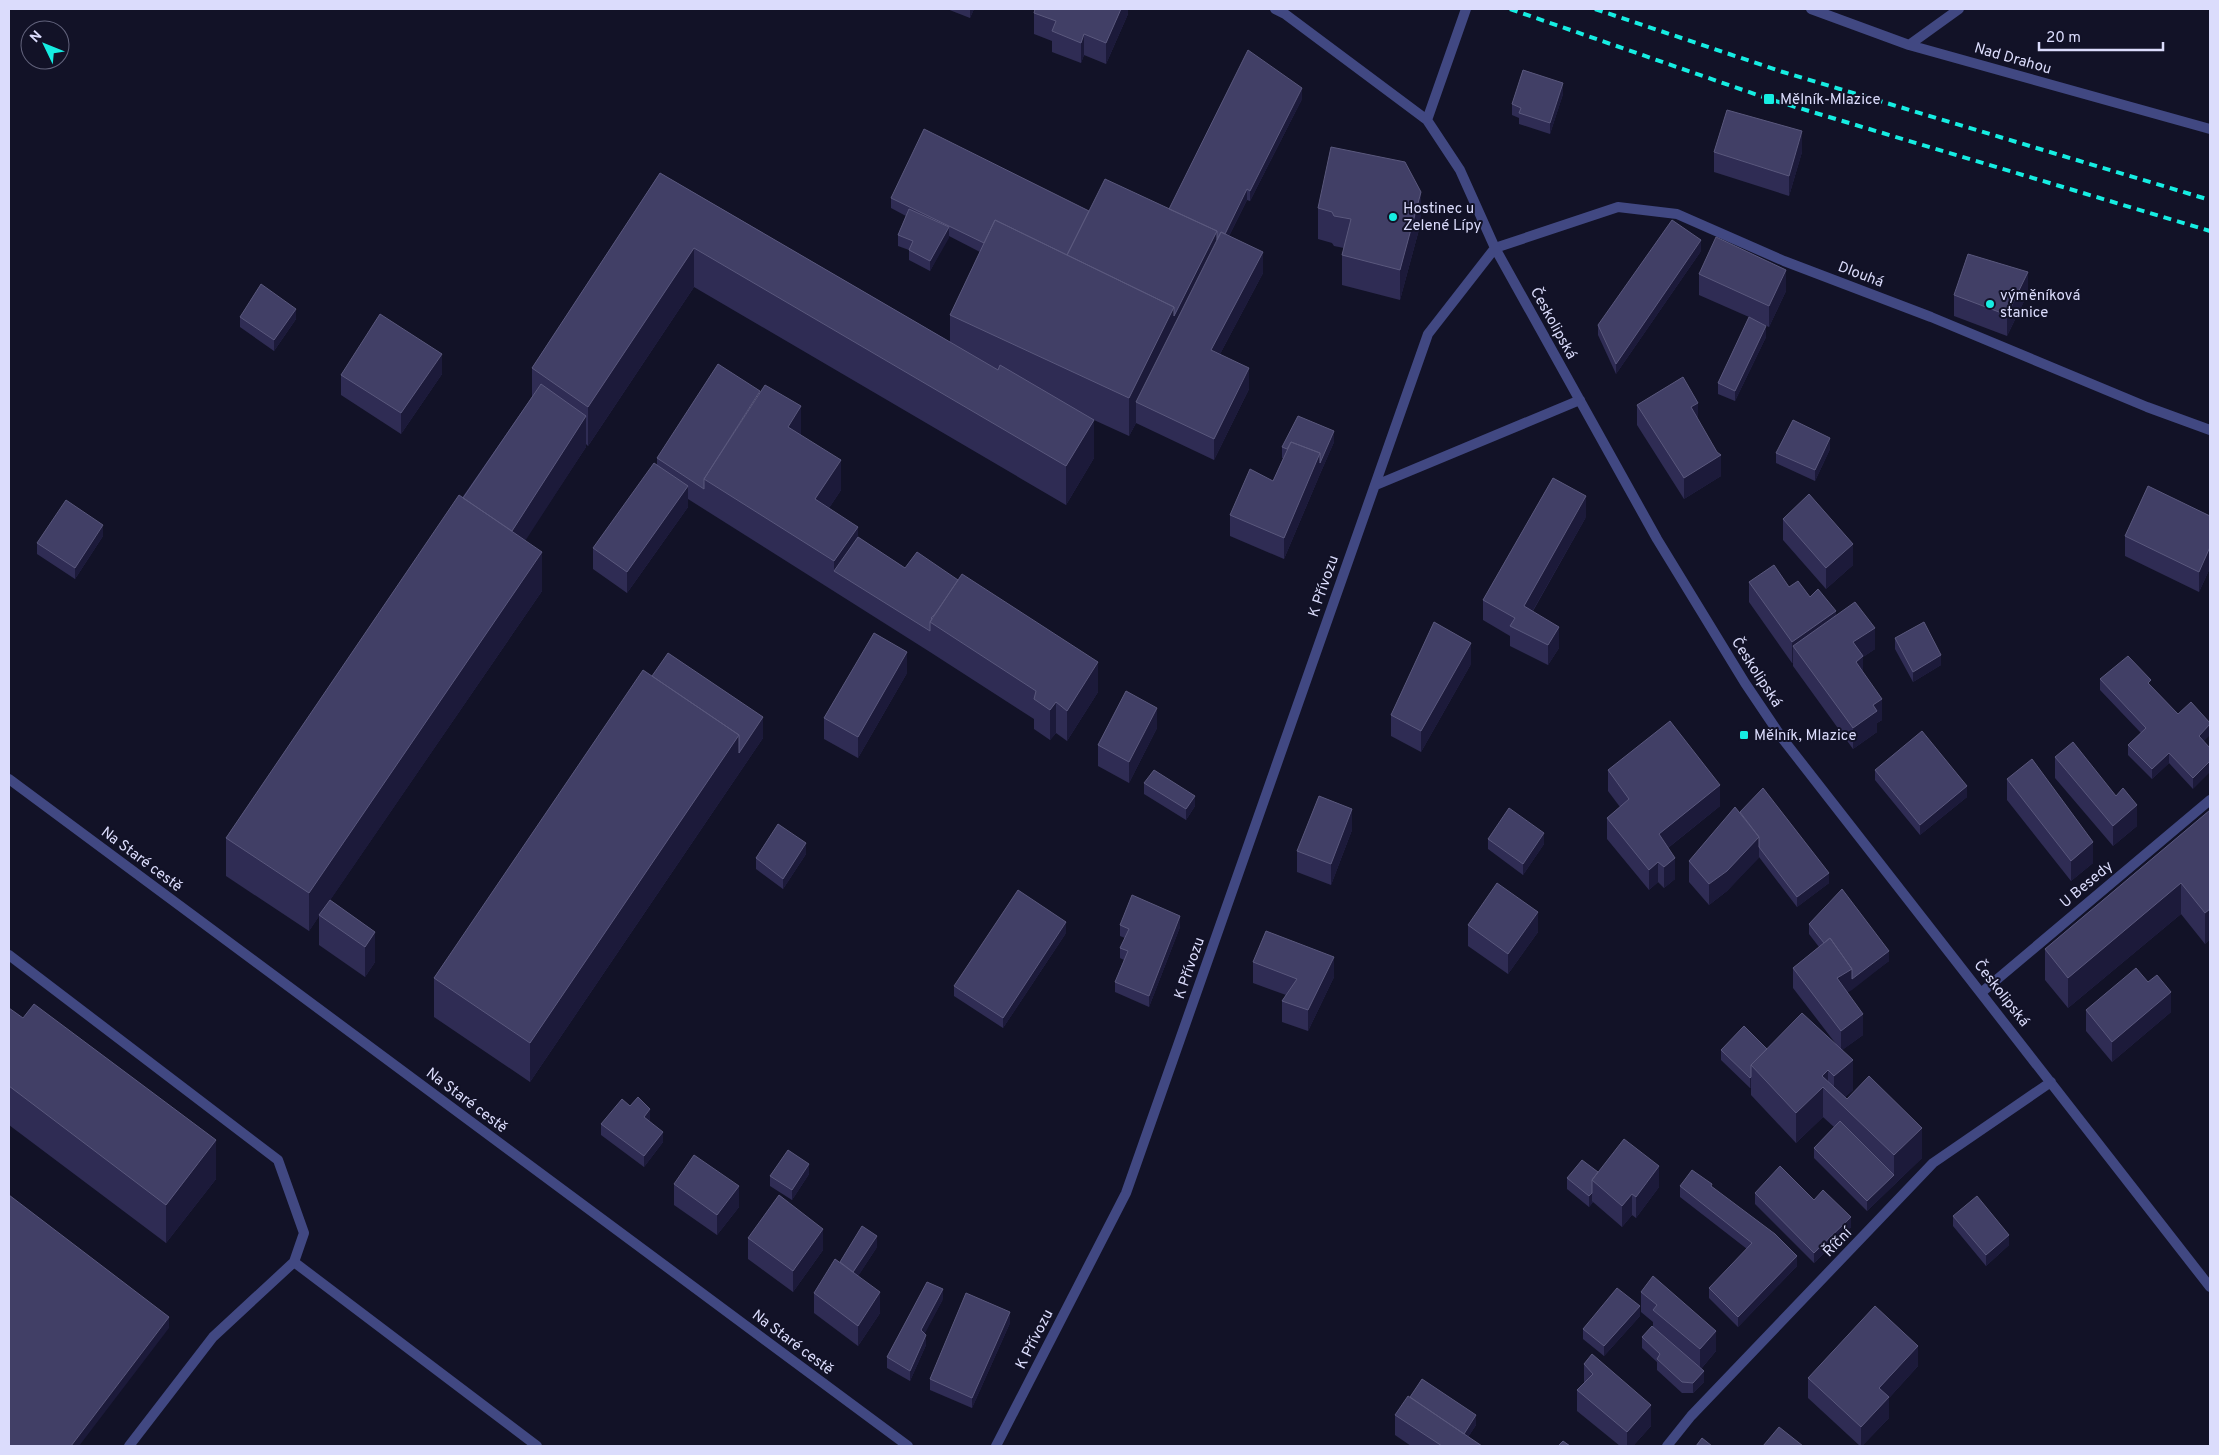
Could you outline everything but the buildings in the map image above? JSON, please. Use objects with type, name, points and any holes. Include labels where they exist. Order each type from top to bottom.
[{"type":"street","name":"Českolipská","points":[[1275,9],[1285,14],[1426,120],[1460,170],[1495,248],[1656,539],[1782,738],[1982,992],[2210,1287]]},
{"type":"street","points":[[1426,120],[1466,9]]},
{"type":"street","name":"Nad Drahou","points":[[1811,9],[1909,45],[2210,129]]},
{"type":"street","points":[[1909,45],[1959,9]]},
{"type":"street","name":"Dlouhá","points":[[1495,248],[1618,207],[1677,214],[1784,261],[1931,317],[2147,407],[2210,430]]},
{"type":"street","name":"K Přívozu","points":[[996,1446],[1126,1193],[1428,334],[1495,248]]},
{"type":"street","points":[[1376,485],[1580,400]]},
{"type":"street","name":"Na Staré cestě","points":[[9,779],[908,1446]]},
{"type":"street","name":"U Besedy","points":[[1982,992],[2210,800]]},
{"type":"street","points":[[9,955],[278,1160],[304,1233],[294,1262],[213,1337],[129,1446]]},
{"type":"street","name":"Říční","points":[[1667,1446],[1691,1416],[1933,1163],[2052,1082]]},
{"type":"street","points":[[294,1262],[538,1446]]},
{"type":"railway","points":[[1510,9],[1769,99],[2210,231]]},
{"type":"railway","points":[[1595,9],[1783,72],[2210,200]]},
{"type":"place","name":"Mělník-Mlazice","points":[[1769,99]]},
{"type":"place","name":"Hostinec u Zelené Lípy","points":[[1393,217]]},
{"type":"place","name":"výměníková stanice","points":[[1990,304]]},
{"type":"place","name":"Mělník, Mlazice","points":[[1744,735]]}]
